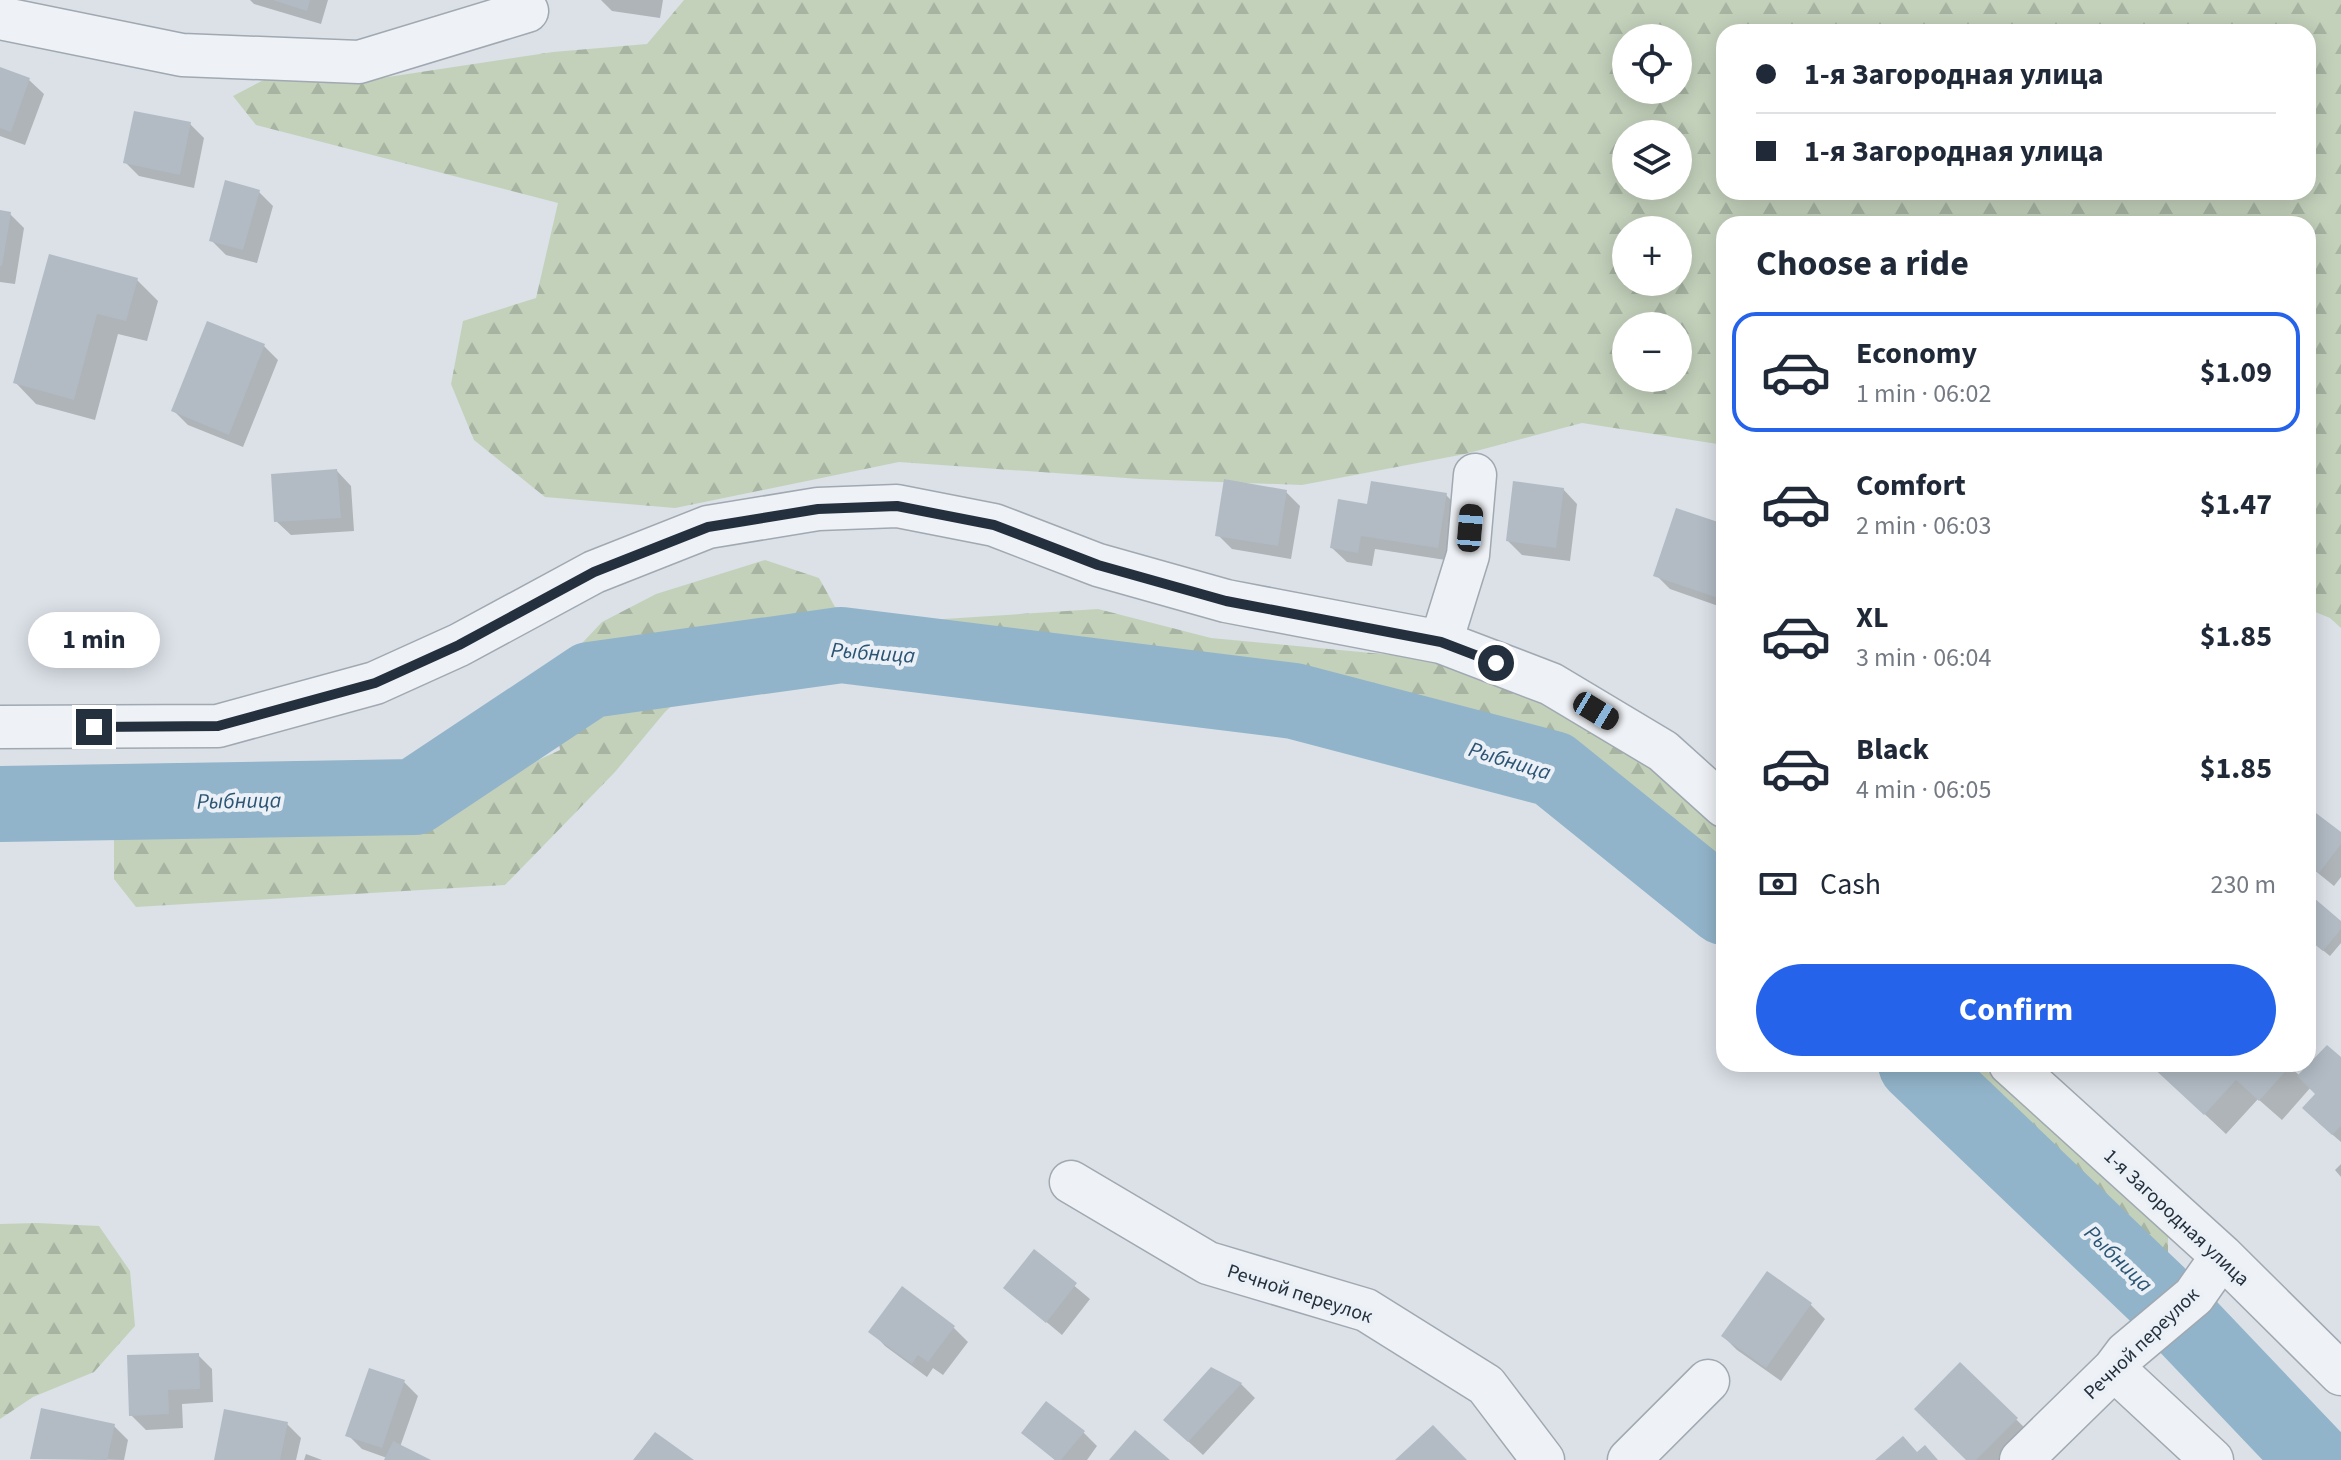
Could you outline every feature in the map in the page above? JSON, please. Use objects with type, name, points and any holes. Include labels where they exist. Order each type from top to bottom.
[{"type":"street","points":[[0,18],[182,55],[359,62],[527,11]]},
{"type":"street","points":[[1441,642],[1468,555],[1475,475]]},
{"type":"street","points":[[0,727],[218,726],[375,683],[459,645],[594,572],[708,527],[818,509],[897,506],[994,525],[1098,565],[1226,601],[1441,642],[1551,684],[1663,751],[1716,799]]},
{"type":"street","name":"1-я Загородная улица","points":[[2019,1072],[2222,1256],[2341,1374]]},
{"type":"street","name":"Речной переулок","points":[[1071,1182],[1208,1263],[1366,1310],[1486,1385],[1543,1460]]},
{"type":"street","name":"Речной переулок","points":[[2021,1460],[2127,1355],[2194,1296],[2222,1256]]},
{"type":"street","points":[[2127,1355],[2212,1460]]},
{"type":"street","points":[[1629,1460],[1708,1381]]},
{"type":"green space","points":[[684,0],[2341,0],[2341,628],[2330,618],[2316,612],[2316,216],[1716,216],[1716,444],[1582,423],[1465,454],[1302,485],[1140,479],[899,462],[675,508],[545,497],[474,440],[451,384],[463,321],[536,298],[558,203],[256,125],[233,96],[271,76],[348,83],[553,52],[647,44]]},
{"type":"green space","points":[[765,560],[819,578],[835,607],[928,620],[1098,609],[1211,638],[1425,658],[1551,703],[1655,767],[1716,823],[1716,872],[1568,758],[1446,712],[1331,697],[1265,675],[1069,640],[886,636],[811,624],[750,633],[665,712],[615,772],[505,885],[136,907],[114,879],[114,840],[284,821],[406,821],[560,750],[549,678],[602,622],[656,594]]},
{"type":"green space","points":[[1963,1072],[1988,1072],[2168,1233],[2168,1263],[2144,1263]]},
{"type":"green space","points":[[0,1224],[99,1226],[130,1271],[135,1326],[94,1372],[33,1397],[0,1419]]},
{"type":"building","points":[[273,0],[310,0],[307,11]]},
{"type":"building","points":[[0,67],[30,78],[11,132],[0,128]]},
{"type":"building","points":[[134,111],[191,122],[180,175],[123,163]]},
{"type":"building","points":[[225,180],[260,190],[243,250],[209,241]]},
{"type":"building","points":[[0,210],[11,212],[2,266],[0,266]]},
{"type":"building","points":[[49,254],[138,278],[126,321],[97,314],[74,400],[13,383]]},
{"type":"building","points":[[207,321],[265,344],[229,435],[171,411]]},
{"type":"building","points":[[337,469],[341,518],[274,522],[271,474]]},
{"type":"building","points":[[1224,479],[1287,490],[1278,546],[1215,536]]},
{"type":"building","points":[[1371,481],[1447,493],[1438,548],[1361,536],[1358,553],[1330,548],[1338,499],[1367,504]]},
{"type":"building","points":[[1513,481],[1564,488],[1556,548],[1506,541]]},
{"type":"building","points":[[1676,508],[1716,521],[1716,597],[1653,576]]},
{"type":"building","points":[[2316,813],[2341,832],[2341,844],[2319,873],[2316,871]]},
{"type":"building","points":[[2316,900],[2341,921],[2341,929],[2323,951],[2316,945]]},
{"type":"building","points":[[2327,1045],[2341,1057],[2341,1126],[2332,1135],[2302,1108],[2315,1094],[2297,1076],[2301,1072],[2316,1072],[2316,1056]]},
{"type":"building","points":[[2158,1072],[2285,1072],[2259,1101],[2236,1080],[2204,1115]]},
{"type":"building","points":[[1034,1249],[1077,1283],[1046,1323],[1003,1288]]},
{"type":"building","points":[[1767,1271],[1812,1303],[1766,1368],[1721,1336]]},
{"type":"building","points":[[902,1286],[955,1326],[928,1362],[918,1355],[912,1364],[868,1332]]},
{"type":"building","points":[[199,1353],[200,1389],[168,1390],[169,1414],[129,1416],[127,1355]]},
{"type":"building","points":[[1960,1362],[2018,1418],[1976,1460],[1966,1460],[1914,1409]]},
{"type":"building","points":[[1211,1367],[1242,1383],[1188,1442],[1163,1420]]},
{"type":"building","points":[[369,1368],[405,1380],[382,1448],[345,1436]]},
{"type":"building","points":[[1046,1401],[1085,1431],[1061,1460],[1055,1460],[1021,1433]]},
{"type":"building","points":[[41,1408],[115,1424],[107,1460],[30,1459]]},
{"type":"building","points":[[224,1409],[288,1422],[280,1460],[214,1460]]},
{"type":"building","points":[[1433,1425],[1467,1460],[1395,1460]]},
{"type":"building","points":[[1135,1430],[1170,1460],[1109,1460]]},
{"type":"building","points":[[655,1432],[694,1460],[633,1460]]},
{"type":"building","points":[[1903,1436],[1917,1452],[1925,1445],[1938,1460],[1875,1460]]},
{"type":"building","points":[[393,1441],[431,1460],[384,1460]]},
{"type":"waterway","name":"Рыбница","points":[[0,804],[414,797],[590,680],[841,645],[1294,701],[1553,769],[1716,901]]},
{"type":"waterway","name":"Рыбница","points":[[1924,1072],[2158,1295],[2315,1460]]},
{"type":"route","points":[[94,727],[218,726],[375,683],[459,645],[594,572],[708,527],[818,509],[897,506],[994,525],[1098,565],[1226,601],[1441,642],[1496,663]]}]
